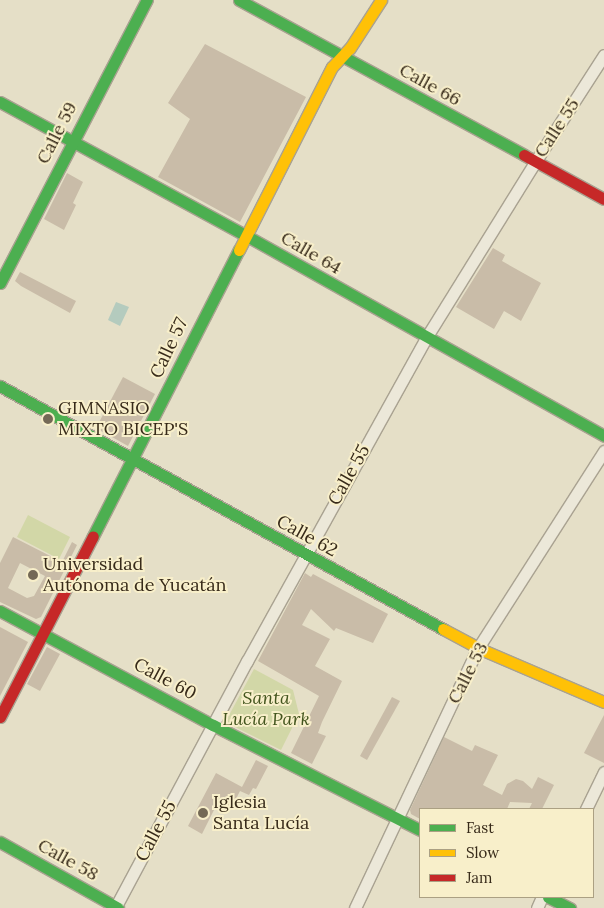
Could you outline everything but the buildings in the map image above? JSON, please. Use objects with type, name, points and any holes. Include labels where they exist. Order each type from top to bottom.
[{"type":"street","name":"Calle 59","points":[[0,284],[147,0]]},
{"type":"street","name":"Calle 66","points":[[239,0],[604,199]]},
{"type":"street","name":"Calle 57","points":[[0,717],[42,631],[133,458],[332,67],[342,57],[381,0]]},
{"type":"street","name":"Calle 55","points":[[116,908],[211,727],[426,338],[604,55]]},
{"type":"street","name":"Calle 64","points":[[0,102],[245,235],[604,436]]},
{"type":"street","name":"Calle 62","points":[[0,386],[305,555],[478,648],[604,702]]},
{"type":"street","name":"Calle 53","points":[[355,908],[404,822],[478,648],[604,451]]},
{"type":"street","points":[[0,617],[42,631],[53,632],[209,716],[213,716],[300,566],[222,721],[227,726],[393,807]]},
{"type":"street","points":[[0,604],[42,631]]},
{"type":"street","name":"Calle 60","points":[[0,611],[42,631],[211,727],[419,830]]},
{"type":"street","points":[[43,645],[51,644],[211,727]]},
{"type":"street","points":[[586,808],[604,772]]},
{"type":"street","points":[[404,822],[419,835]]},
{"type":"street","name":"Calle 58","points":[[0,842],[116,908]]},
{"type":"street","points":[[552,900],[570,908]]},
{"type":"street","points":[[537,908],[552,900],[580,908]]},
{"type":"green space","points":[[28,515],[70,537],[59,559],[17,537]]},
{"type":"green space","name":"Santa Lucía Park","points":[[254,669],[293,690],[299,714],[281,750],[229,724],[227,719]]},
{"type":"shaded area","points":[[116,302],[129,307],[120,326],[108,320]]},
{"type":"traffic: fast","points":[[0,283],[147,0]]},
{"type":"traffic: fast","points":[[239,0],[524,155]]},
{"type":"traffic: fast","points":[[0,102],[245,235],[604,436]]},
{"type":"traffic: fast","points":[[93,536],[239,250]]},
{"type":"traffic: fast","points":[[0,386],[443,629]]},
{"type":"traffic: fast","points":[[0,611],[213,725],[419,829]]},
{"type":"traffic: fast","points":[[0,842],[118,908]]},
{"type":"traffic: fast","points":[[550,898],[570,908]]},
{"type":"traffic: slow","points":[[239,250],[332,67],[350,48],[381,0]]},
{"type":"traffic: slow","points":[[443,629],[478,648],[604,702]]},
{"type":"traffic: jam","points":[[524,155],[604,199]]},
{"type":"traffic: jam","points":[[0,717],[93,536]]},
{"type":"place","name":"GIMNASIO MIXTO BICEP'S","points":[[48,419]]},
{"type":"place","name":"Universidad Autónoma de Yucatán","points":[[33,575]]},
{"type":"place","name":"Iglesia Santa Lucía","points":[[203,813]]}]
